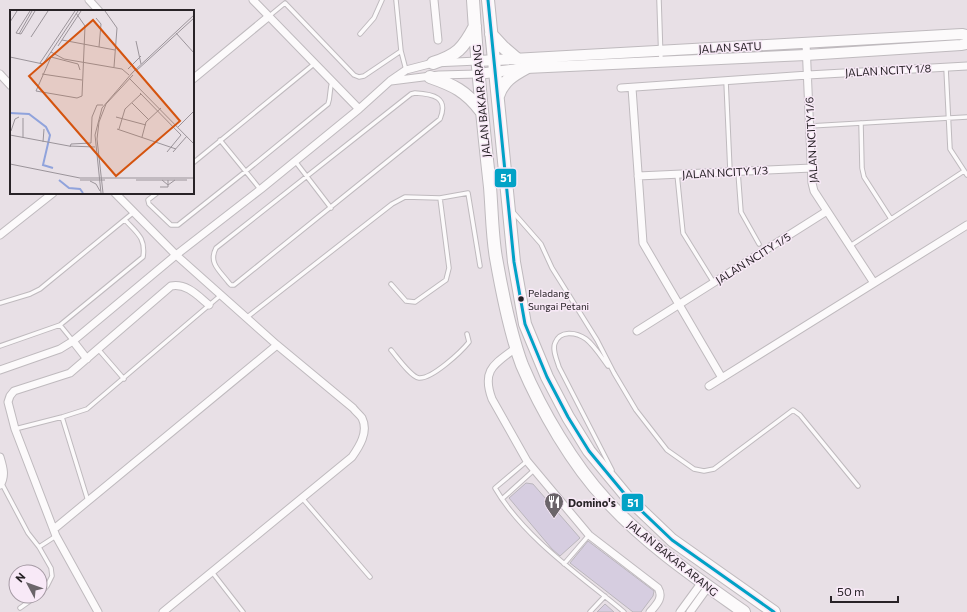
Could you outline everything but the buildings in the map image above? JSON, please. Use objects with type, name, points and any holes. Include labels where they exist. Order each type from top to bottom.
[{"type":"main road","name":"JALAN BAKAR ARANG","points":[[473,0],[481,112],[496,257],[511,330],[522,365],[547,416],[571,456],[600,494],[639,533],[705,585],[744,612]]},
{"type":"main road","name":"JALAN BAKAR ARANG","points":[[488,0],[514,262],[525,324],[547,377],[568,417],[589,451],[628,498],[672,540],[774,612]]},
{"type":"main road","points":[[433,63],[459,51],[467,41],[475,26]]},
{"type":"main road","points":[[491,34],[517,59]]},
{"type":"main road","name":"JALAN SATU","points":[[478,61],[962,34],[967,35]]},
{"type":"main road","name":"JALAN SATU","points":[[478,74],[526,68],[806,55],[967,44]]},
{"type":"main road","points":[[498,96],[502,86],[508,78],[526,68]]},
{"type":"main road","points":[[430,77],[461,89],[472,99],[481,112]]},
{"type":"street","points":[[89,0],[98,10]]},
{"type":"street","points":[[253,0],[358,109]]},
{"type":"street","points":[[434,0],[438,40]]},
{"type":"street","points":[[194,77],[268,16]]},
{"type":"street","name":"JALAN NCITY 1/6","points":[[806,43],[812,183],[814,190],[827,211],[874,283]]},
{"type":"street","points":[[0,370],[60,349],[74,341],[176,255],[261,189],[406,70],[433,63],[478,61]]},
{"type":"street","name":"JALAN NCITY 1/8","points":[[621,88],[967,66]]},
{"type":"street","points":[[0,74],[10,85]]},
{"type":"street","points":[[390,82],[430,77],[478,74]]},
{"type":"street","points":[[632,88],[643,243],[722,378]]},
{"type":"street","name":"JALAN NCITY 1/3","points":[[638,176],[812,168]]},
{"type":"street","points":[[0,235],[52,194]]},
{"type":"street","points":[[116,194],[176,255],[220,296],[353,408],[362,419],[364,430],[361,445],[352,457],[163,612]]},
{"type":"street","name":"JALAN NCITY 1/5","points":[[637,331],[827,211]]},
{"type":"street","points":[[709,386],[967,224]]},
{"type":"street","points":[[98,612],[55,533],[15,429],[8,402],[10,396],[14,391],[70,373],[171,286],[185,286],[209,305]]},
{"type":"street","points":[[74,341],[87,359]]},
{"type":"street","points":[[55,533],[88,501],[277,345]]},
{"type":"street","points":[[517,348],[491,369],[488,379],[488,389],[492,398],[527,461],[589,535],[658,588],[660,592],[659,602],[650,612]]},
{"type":"street","points":[[0,457],[4,470],[4,476],[1,484]]},
{"type":"street","points":[[680,612],[705,585]]},
{"type":"street","points":[[690,612],[705,585]]},
{"type":"lane","points":[[360,34],[374,18],[382,0]]},
{"type":"lane","points":[[396,0],[401,51],[406,70]]},
{"type":"lane","points":[[659,0],[661,62]]},
{"type":"lane","points":[[268,16],[283,1],[354,75],[359,77],[364,76],[401,51]]},
{"type":"lane","points":[[194,162],[314,64]]},
{"type":"lane","points":[[946,67],[950,149],[967,175]]},
{"type":"lane","points":[[726,81],[734,172],[741,212],[759,244]]},
{"type":"lane","points":[[156,194],[148,200],[149,204],[170,225],[178,225],[328,104],[332,82]]},
{"type":"lane","points":[[430,93],[438,98],[443,105],[440,119],[331,208],[234,285],[231,285],[213,261],[212,254],[216,248],[308,177],[411,94],[430,93]]},
{"type":"lane","points":[[810,126],[967,117]]},
{"type":"lane","points":[[861,123],[862,168],[864,177],[891,219]]},
{"type":"lane","points":[[220,140],[261,189]]},
{"type":"lane","points":[[295,161],[331,208]]},
{"type":"lane","points":[[850,246],[964,171]]},
{"type":"lane","points":[[677,174],[683,234],[714,283]]},
{"type":"lane","points":[[246,318],[392,204],[405,198],[440,198],[468,193],[480,266]]},
{"type":"lane","points":[[391,284],[406,301],[415,302],[446,280],[449,268],[440,198]]},
{"type":"lane","points":[[509,207],[541,244],[552,268],[596,340],[636,410],[667,450],[694,469],[704,471],[714,469],[793,410],[800,415],[858,486]]},
{"type":"lane","points":[[0,303],[30,294],[40,289],[134,212]]},
{"type":"lane","points":[[0,346],[60,325],[143,257],[143,242],[140,236],[124,220]]},
{"type":"lane","points":[[15,429],[87,409],[220,296]]},
{"type":"lane","points":[[60,325],[74,341]]},
{"type":"lane","points":[[614,373],[587,340],[576,334],[567,332],[560,336],[554,344],[555,355],[559,367],[604,456],[628,498]]},
{"type":"lane","points":[[391,350],[414,375],[419,378],[426,377],[434,373],[464,348],[469,342],[467,334]]},
{"type":"lane","points":[[98,350],[124,379]]},
{"type":"lane","points":[[62,417],[88,501]]},
{"type":"lane","points":[[527,461],[495,488],[502,499],[522,524],[564,564],[624,612]]},
{"type":"lane","points":[[502,499],[534,470]]},
{"type":"lane","points":[[1,484],[28,533],[39,547],[51,568],[52,576],[48,584]]},
{"type":"lane","points":[[302,498],[370,577]]},
{"type":"lane","points":[[39,547],[55,533]]},
{"type":"lane","points":[[564,564],[589,535]]},
{"type":"lane","points":[[212,572],[243,612]]},
{"type":"lane","points":[[590,612],[605,596]]},
{"type":"lane","points":[[20,608],[26,604]]},
{"type":"transit line","name":"51","points":[[488,0],[514,262],[525,324],[547,377],[568,417],[589,451],[628,498],[672,540],[774,612]]},
{"type":"place","name":"Peladang Sungai Petani","points":[[521,299]]},
{"type":"place","name":"Domino's","points":[[554,519]]}]
